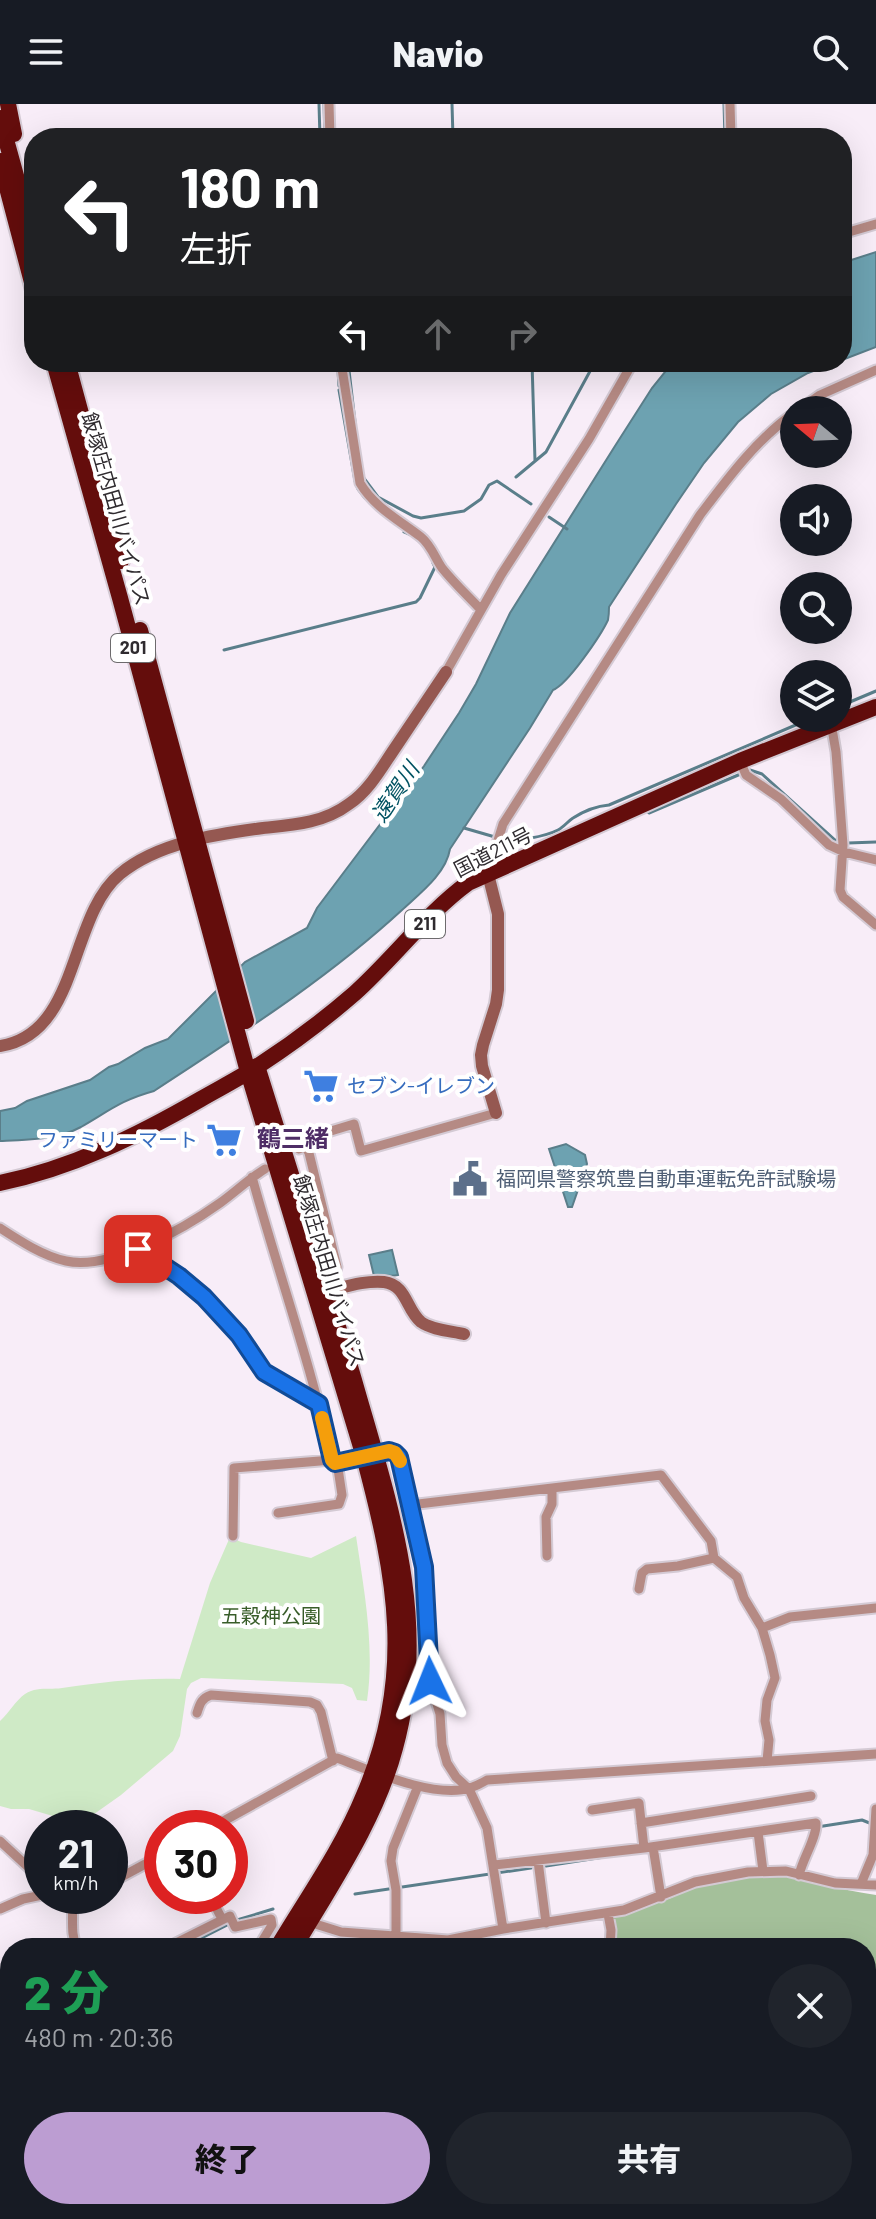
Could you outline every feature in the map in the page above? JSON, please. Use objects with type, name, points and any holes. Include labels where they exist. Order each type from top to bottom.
[{"type":"highway","points":[[8,104],[24,177]]},
{"type":"highway","points":[[0,118],[24,205]]},
{"type":"highway","points":[[0,161],[24,253]]},
{"type":"highway","points":[[0,194],[24,263]]},
{"type":"highway","name":"飯塚庄内田川バイパス","points":[[57,372],[217,934],[252,1070],[370,1455]]},
{"type":"highway","name":"飯塚庄内田川バイパス","points":[[70,372],[191,842]]},
{"type":"highway","name":"国道211号","points":[[852,716],[876,707]]},
{"type":"highway","name":"国道211号","points":[[0,1183],[67,1165],[111,1147],[252,1070],[379,972],[453,894],[468,883],[743,768],[813,732]]},
{"type":"highway","name":"飯塚庄内田川バイパス","points":[[252,1070],[326,1284],[370,1455],[395,1612],[395,1680],[380,1774],[358,1836],[300,1938]]},
{"type":"highway","name":"飯塚庄内田川バイパス","points":[[283,1938],[380,1774]]},
{"type":"street","points":[[329,104],[330,128]]},
{"type":"street","points":[[730,104],[731,128]]},
{"type":"street","points":[[852,231],[876,224]]},
{"type":"street","points":[[819,396],[876,370]]},
{"type":"street","points":[[343,372],[360,483],[366,495],[421,538],[440,566],[481,610]]},
{"type":"street","points":[[0,1046],[25,1038],[42,1023],[67,982],[102,893],[118,875],[138,861],[160,850],[191,842],[318,820],[360,796],[446,672],[501,575],[589,439],[627,372]]},
{"type":"street","points":[[326,1284],[337,1267],[309,1153],[301,1148],[311,1137],[354,1124],[361,1151],[496,1113],[481,1055],[498,990],[498,914],[488,874],[503,824],[700,515],[755,447],[780,426]]},
{"type":"street","points":[[833,732],[843,845],[840,881],[843,897],[876,925]]},
{"type":"street","points":[[743,768],[829,845],[843,845],[876,860]]},
{"type":"street","points":[[0,1228],[58,1259],[82,1263],[109,1259],[138,1249],[199,1217],[265,1169]]},
{"type":"street","points":[[252,1177],[282,1284],[294,1313],[342,1495],[339,1504],[278,1513]]},
{"type":"street","points":[[138,1249],[204,1297],[239,1335],[264,1372],[319,1404]]},
{"type":"street","points":[[326,1284],[383,1282],[392,1285],[428,1326],[464,1334]]},
{"type":"street","points":[[233,1536],[234,1468],[335,1461],[389,1451],[399,1457],[424,1567],[430,1681],[440,1714],[442,1745],[447,1763],[469,1789],[487,1828],[503,1929]]},
{"type":"street","points":[[410,1505],[661,1475],[711,1541],[714,1558],[737,1577],[744,1598],[762,1628],[775,1678],[767,1700],[767,1761]]},
{"type":"street","points":[[547,1556],[546,1517],[552,1504],[552,1488]]},
{"type":"street","points":[[639,1589],[642,1573],[647,1569],[714,1558]]},
{"type":"street","points":[[762,1628],[790,1617],[876,1608]]},
{"type":"street","points":[[197,1713],[199,1703],[211,1695],[310,1702],[317,1705],[321,1712],[333,1761]]},
{"type":"street","points":[[244,1810],[337,1758],[418,1786],[450,1790],[469,1789],[487,1780],[876,1754]]},
{"type":"street","points":[[396,1935],[396,1887],[391,1861],[393,1848],[418,1786]]},
{"type":"street","points":[[641,1823],[811,1796]]},
{"type":"street","points":[[592,1810],[639,1803],[641,1823],[661,1897]]},
{"type":"street","points":[[861,1884],[873,1855],[876,1809]]},
{"type":"street","points":[[495,1870],[538,1861],[816,1827],[799,1875]]},
{"type":"street","points":[[759,1835],[763,1871]]},
{"type":"street","points":[[0,1841],[24,1863]]},
{"type":"street","points":[[538,1861],[546,1923]]},
{"type":"street","points":[[458,1938],[608,1914],[695,1882],[763,1871],[786,1871],[835,1883],[876,1885]]},
{"type":"street","points":[[0,1909],[24,1899]]},
{"type":"street","points":[[73,1914],[74,1938]]},
{"type":"street","points":[[224,1914],[235,1927],[271,1919],[272,1925],[264,1938]]},
{"type":"street","points":[[608,1914],[611,1938]]},
{"type":"street","points":[[189,1938],[229,1921]]},
{"type":"street","points":[[309,1922],[320,1928],[341,1932],[427,1938]]},
{"type":"green space","name":"五穀神公園","points":[[356,1536],[369,1639],[367,1701],[357,1700],[352,1688],[343,1684],[201,1678],[187,1689],[180,1736],[173,1751],[100,1810],[32,1810],[0,1806],[0,1721],[22,1697],[34,1690],[121,1681],[180,1679],[210,1583],[230,1537],[311,1558]]},
{"type":"green space","points":[[768,1874],[876,1895],[876,1938],[615,1938],[612,1918],[671,1898],[697,1885]]},
{"type":"water","points":[[876,252],[876,347],[852,356],[852,260]]},
{"type":"water","points":[[665,372],[811,372],[771,394],[738,422],[704,463],[609,607],[608,620],[599,636],[575,669],[553,690],[450,849],[438,875],[424,890],[373,936],[313,983],[154,1091],[124,1102],[62,1135],[0,1141],[0,1111],[90,1080],[145,1048],[168,1039],[245,962],[307,928],[317,908],[424,766],[459,713],[510,613]]},
{"type":"water","points":[[566,1144],[585,1155],[587,1164],[572,1207],[568,1207],[549,1149]]},
{"type":"water","points":[[392,1250],[398,1275],[374,1276],[369,1255]]},
{"type":"waterway","points":[[319,104],[320,128]]},
{"type":"waterway","points":[[324,104],[325,128]]},
{"type":"waterway","points":[[452,104],[453,128]]},
{"type":"waterway","points":[[724,104],[725,128]]},
{"type":"waterway","points":[[338,372],[339,386]]},
{"type":"waterway","points":[[349,372],[355,422]]},
{"type":"waterway","points":[[532,372],[535,461]]},
{"type":"waterway","points":[[516,477],[546,452],[590,372]]},
{"type":"waterway","points":[[339,390],[355,481],[365,498]]},
{"type":"waterway","points":[[356,430],[360,458]]},
{"type":"waterway","points":[[363,477],[378,497],[421,518],[464,511],[481,499],[489,485],[497,481],[531,504]]},
{"type":"waterway","points":[[549,517],[567,529]]},
{"type":"waterway","points":[[404,532],[413,536]]},
{"type":"waterway","points":[[224,650],[416,602],[435,567],[433,563]]},
{"type":"waterway","points":[[852,701],[876,691]]},
{"type":"waterway","points":[[502,839],[538,837],[553,832],[586,811],[609,805],[780,732]]},
{"type":"waterway","points":[[645,809],[649,813],[750,770],[762,774],[835,840],[876,842]]},
{"type":"waterway","points":[[464,828],[495,837]]},
{"type":"waterway","points":[[817,1827],[862,1820],[872,1824]]},
{"type":"waterway","points":[[546,1866],[604,1857]]},
{"type":"waterway","points":[[355,1894],[531,1868]]},
{"type":"waterway","points":[[202,1938],[237,1920],[273,1909]]},
{"type":"slow traffic","points":[[322,1418],[335,1463],[389,1451],[395,1453],[400,1461]]},
{"type":"place","name":"セブン-イレブン","points":[[321,1086]]},
{"type":"place","name":"ファミリーマート","points":[[224,1140]]},
{"type":"place","name":"福岡県警察筑豊自動車運転免許試験場","points":[[470,1179]]},
{"type":"district","name":"鶴三緒","points":[[293,1139]]},
{"type":"route","points":[[138,1249],[204,1297],[239,1335],[264,1372],[319,1404],[335,1463],[389,1451],[399,1457],[424,1567],[430,1681]]},
{"type":"water label","name":"遠賀川","points":[[395,792]]}]
